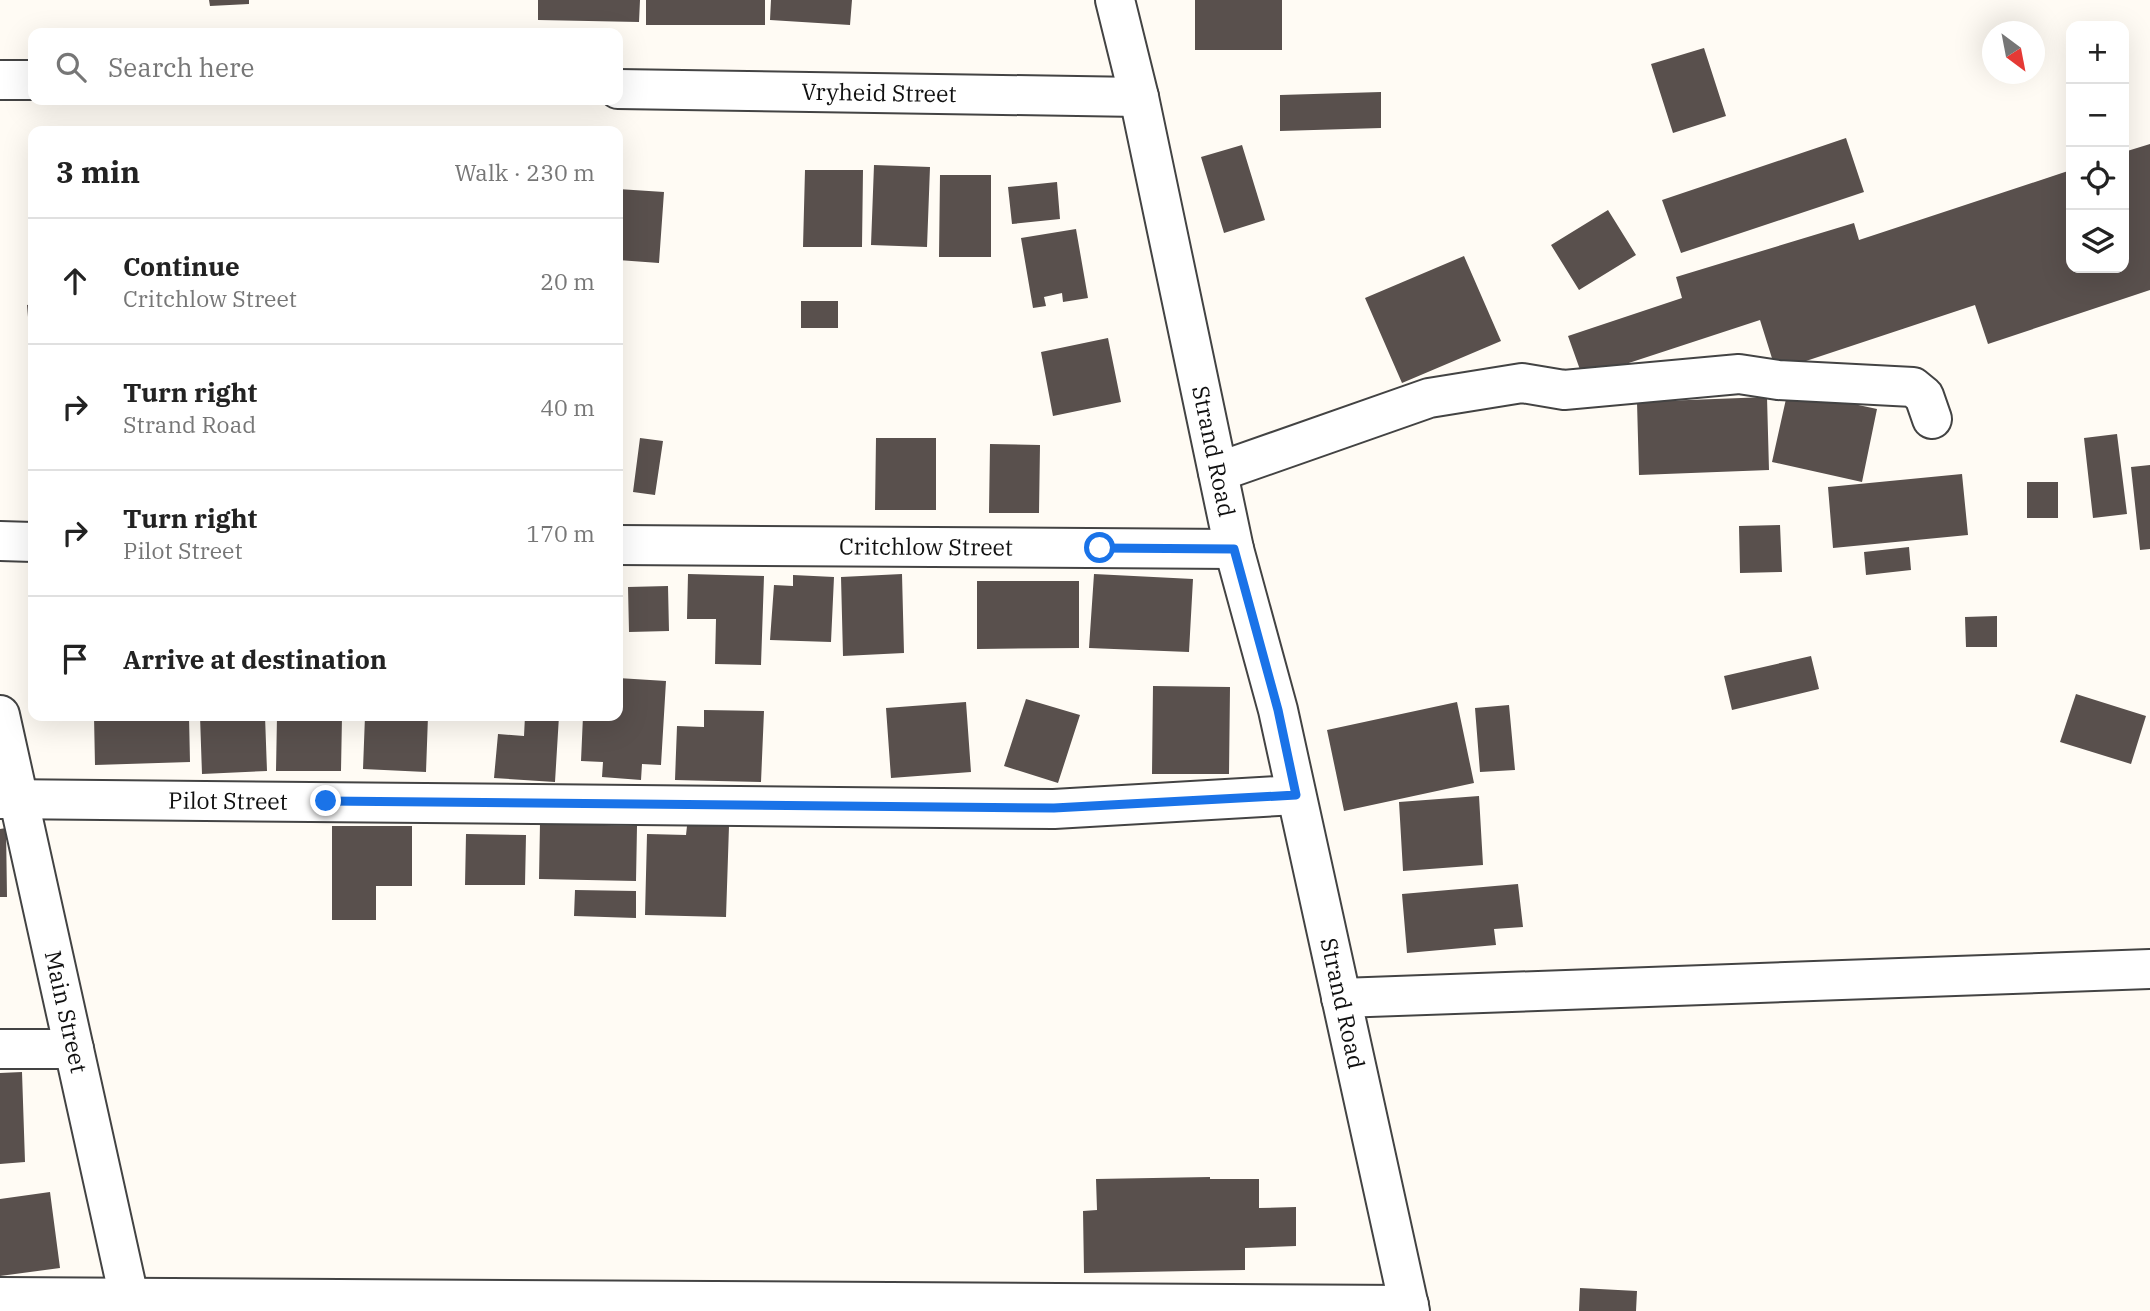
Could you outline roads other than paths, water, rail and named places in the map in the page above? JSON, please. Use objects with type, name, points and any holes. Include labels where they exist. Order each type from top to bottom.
[{"type":"street","name":"Strand Road","points":[[1115,0],[1139,97],[1234,549],[1278,710],[1409,1308]]},
{"type":"street","points":[[0,80],[28,80]]},
{"type":"street","name":"Vryheid Street","points":[[623,89],[1139,97]]},
{"type":"street","points":[[1218,472],[1429,398],[1522,383],[1564,390],[1739,374],[1778,380],[1913,387],[1924,396],[1932,419]]},
{"type":"street","points":[[0,541],[28,541]]},
{"type":"street","name":"Critchlow Street","points":[[623,545],[1234,549]]},
{"type":"street","name":"Main Street","points":[[0,715],[9,798],[74,1049],[131,1305]]},
{"type":"street","name":"Pilot Street","points":[[9,798],[1054,808],[1296,795]]},
{"type":"street","points":[[1341,998],[2150,969]]},
{"type":"street","points":[[0,1049],[74,1049]]},
{"type":"street","points":[[0,1297],[131,1305],[1409,1308]]}]
